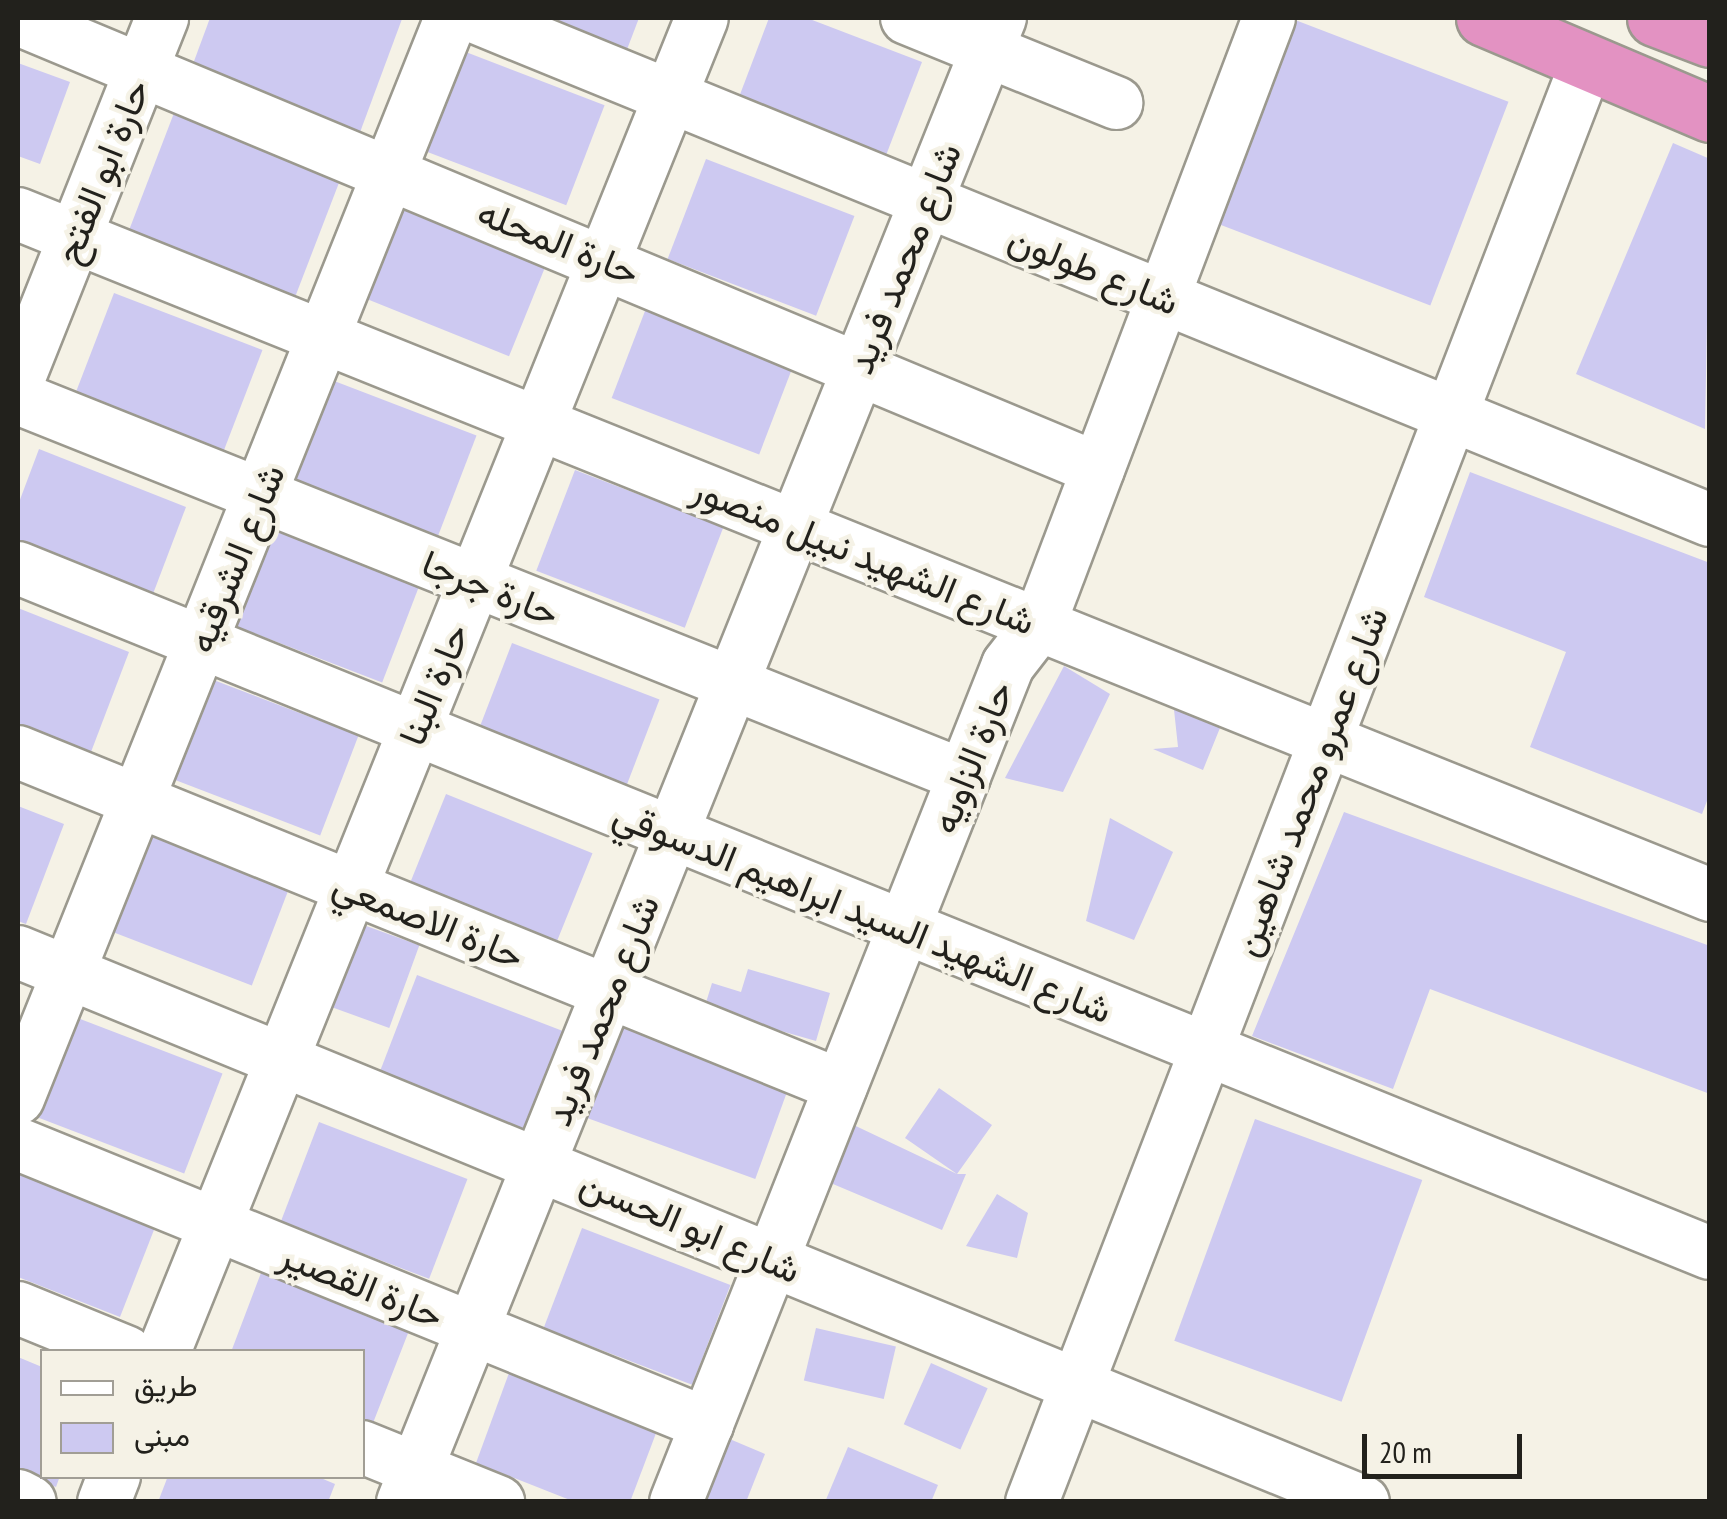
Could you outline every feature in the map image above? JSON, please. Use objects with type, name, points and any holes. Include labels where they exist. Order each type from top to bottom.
[{"type":"highway","points":[[1484,18],[1710,114]]},
{"type":"highway","points":[[1655,18],[1710,39]]},
{"type":"street","name":"حارة ابو الفتح","points":[[18,380],[162,18]]},
{"type":"street","name":"شارع الشرقيه","points":[[18,1098],[451,18]]},
{"type":"street","name":"شارع طولون","points":[[478,18],[1710,520]]},
{"type":"street","name":"حارة البنا","points":[[165,1349],[702,18]]},
{"type":"street","points":[[907,18],[993,34],[1116,103]]},
{"type":"street","name":"حارة الزاويه","points":[[676,1502],[1008,665],[1039,625],[1269,18]]},
{"type":"street","name":"حارة المحله","points":[[18,20],[860,365],[1098,469]]},
{"type":"street","name":"شارع محمد فريد","points":[[410,1485],[993,34]]},
{"type":"street","name":"شارع عمرو محمد شاهين","points":[[1032,1502],[1587,62]]},
{"type":"street","name":"شارع الشهيد نبيل منصور","points":[[18,214],[1710,894]]},
{"type":"street","name":"حارة جرجا","points":[[18,398],[964,776]]},
{"type":"street","name":"شارع الشهيد السيد ابراهيم الدسوقي","points":[[18,568],[1710,1254]]},
{"type":"street","name":"حارة الاصمعي","points":[[18,752],[841,1086]]},
{"type":"street","name":"شارع ابو الحسن","points":[[18,952],[540,1162],[1363,1502]]},
{"type":"street","name":"حارة القصير","points":[[18,1144],[706,1424]]},
{"type":"street","points":[[18,1308],[119,1349]]},
{"type":"street","points":[[365,1449],[410,1485],[498,1502]]},
{"type":"street","points":[[18,1496],[30,1502]]},
{"type":"building","points":[[210,18],[402,19],[359,135],[190,72]]},
{"type":"building","points":[[538,18],[639,18],[626,52]]},
{"type":"building","points":[[769,18],[807,18],[922,62],[883,163],[736,105]]},
{"type":"building","points":[[1290,18],[1508,102],[1430,305],[1212,222]]},
{"type":"building","points":[[458,49],[605,105],[566,205],[420,149]]},
{"type":"building","points":[[18,63],[70,82],[40,164],[18,156]]},
{"type":"building","points":[[174,113],[341,177],[295,298],[128,233]]},
{"type":"building","points":[[1673,143],[1710,159],[1705,429],[1576,374]]},
{"type":"building","points":[[706,159],[854,216],[816,316],[668,259]]},
{"type":"building","points":[[403,197],[549,256],[509,356],[363,297]]},
{"type":"building","points":[[114,293],[262,350],[224,451],[75,394]]},
{"type":"building","points":[[650,298],[798,355],[759,455],[612,398]]},
{"type":"building","points":[[329,379],[477,436],[438,536],[290,480]]},
{"type":"building","points":[[39,449],[186,507],[148,607],[18,557],[18,505]]},
{"type":"building","points":[[575,470],[723,527],[685,628],[536,571]]},
{"type":"building","points":[[1470,472],[1710,563],[1710,793],[1702,814],[1530,747],[1566,652],[1424,597]]},
{"type":"building","points":[[273,526],[421,583],[382,683],[235,626]]},
{"type":"building","points":[[18,608],[129,652],[91,752],[18,724]]},
{"type":"building","points":[[512,643],[660,700],[621,800],[473,744]]},
{"type":"building","points":[[1064,666],[1110,694],[1063,792],[1005,778]]},
{"type":"building","points":[[211,679],[359,736],[320,836],[173,779]]},
{"type":"building","points":[[1172,691],[1226,713],[1203,770],[1153,749],[1178,747]]},
{"type":"building","points":[[446,794],[592,853],[552,952],[406,893]]},
{"type":"building","points":[[18,806],[64,824],[26,924],[18,921]]},
{"type":"building","points":[[1344,812],[1710,946],[1710,1094],[1430,989],[1393,1089],[1252,1036]]},
{"type":"building","points":[[1110,818],[1173,852],[1134,940],[1086,921]]},
{"type":"building","points":[[143,828],[291,885],[252,985],[104,929]]},
{"type":"building","points":[[347,919],[419,945],[389,1028],[317,1002]]},
{"type":"building","points":[[748,969],[830,993],[816,1041],[704,1009],[712,983],[741,992]]},
{"type":"building","points":[[417,975],[565,1032],[527,1133],[378,1076]]},
{"type":"building","points":[[621,1010],[794,1073],[755,1179],[582,1116]]},
{"type":"building","points":[[75,1017],[223,1074],[184,1174],[37,1117]]},
{"type":"building","points":[[939,1088],[992,1125],[957,1174],[905,1138]]},
{"type":"building","points":[[841,1119],[957,1174],[966,1174],[942,1230],[814,1176]]},
{"type":"building","points":[[1255,1119],[1422,1180],[1342,1402],[1174,1341]]},
{"type":"building","points":[[319,1122],[467,1179],[429,1279],[281,1222]]},
{"type":"building","points":[[18,1162],[159,1217],[120,1317],[18,1277]]},
{"type":"building","points":[[997,1194],[1028,1213],[1017,1258],[966,1246]]},
{"type":"building","points":[[582,1228],[730,1285],[692,1385],[544,1328]]},
{"type":"building","points":[[264,1265],[412,1323],[373,1423],[365,1420],[365,1349],[232,1349]]},
{"type":"building","points":[[816,1328],[896,1346],[884,1399],[804,1381]]},
{"type":"building","points":[[18,1357],[40,1366],[40,1479],[59,1479],[56,1487],[18,1472]]},
{"type":"building","points":[[513,1362],[661,1420],[630,1502],[575,1502],[476,1463]]},
{"type":"building","points":[[931,1363],[988,1388],[960,1449],[904,1424]]},
{"type":"building","points":[[713,1432],[765,1454],[746,1502],[685,1502]]},
{"type":"building","points":[[848,1447],[938,1485],[931,1502],[825,1502]]},
{"type":"building","points":[[167,1479],[323,1479],[335,1484],[328,1502],[158,1502]]}]
